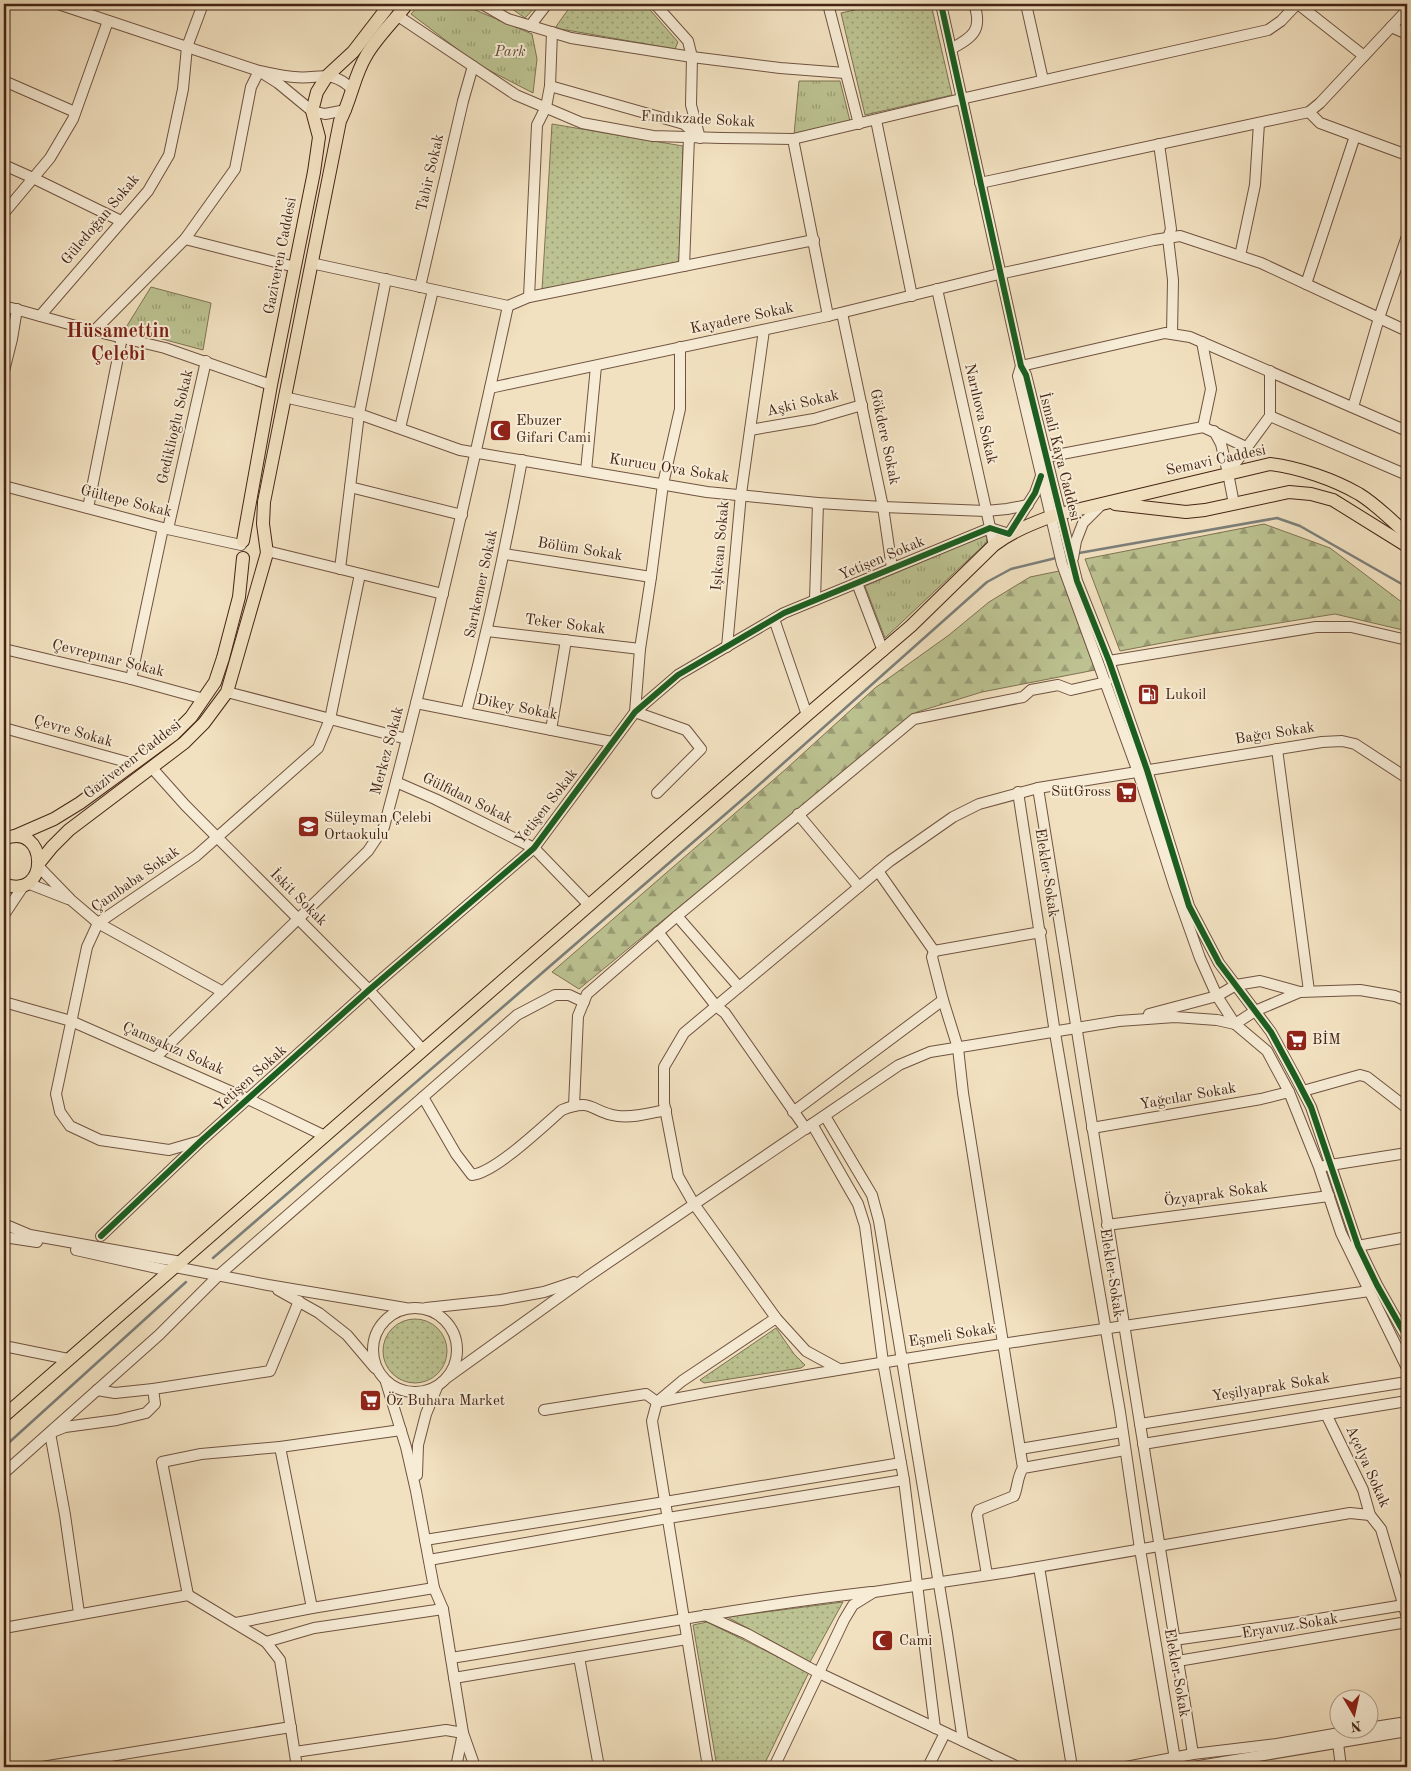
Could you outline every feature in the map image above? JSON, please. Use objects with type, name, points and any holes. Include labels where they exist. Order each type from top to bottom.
[{"type":"main road","points":[[312,111],[318,92],[327,76],[353,52],[389,4]]},
{"type":"main road","name":"Gaziveren Caddesi","points":[[25,884],[36,874],[39,865],[52,847],[69,830],[184,743],[204,724],[227,692],[266,551],[263,524],[264,502],[338,129],[366,55],[407,4]]},
{"type":"main road","name":"Gaziveren Caddesi","points":[[7,838],[54,819],[80,804],[173,735],[191,717],[215,682],[239,596],[242,548],[314,172],[318,137],[312,111]]},
{"type":"main road","name":"Semavi Caddesi","points":[[4,1416],[911,626],[994,545],[1009,534],[1055,515],[1270,464],[1286,466],[1328,480],[1359,494],[1374,504],[1407,534]]},
{"type":"main road","name":"Semavi Caddesi","points":[[1103,503],[1186,512],[1205,510],[1289,492],[1311,494],[1333,500],[1407,546]]},
{"type":"main road","points":[[255,536],[260,537],[266,551],[258,562],[254,563],[246,560],[242,548],[246,538],[255,536]]},
{"type":"main road","points":[[7,838],[23,838],[35,848],[39,865]]},
{"type":"main road","points":[[4,884],[16,887],[25,884]]},
{"type":"street","points":[[58,4],[259,71],[294,78],[327,76],[342,80],[352,89]]},
{"type":"street","name":"Güledoğan Sokak","points":[[40,316],[148,191],[169,155],[184,89],[188,48],[203,4]]},
{"type":"street","points":[[482,4],[508,19],[571,38],[692,57],[780,68],[845,73]]},
{"type":"street","points":[[530,26],[547,4]]},
{"type":"street","points":[[655,4],[688,41],[692,57],[691,104],[694,137],[684,266]]},
{"type":"street","points":[[828,4],[858,124]]},
{"type":"street","name":"İsmali Kaya Caddesi","points":[[941,4],[999,274],[1021,366],[1026,375],[1046,457],[1062,564],[1070,589],[1143,771],[1177,894],[1200,958],[1217,996],[1235,1024],[1267,1051],[1289,1092],[1319,1167],[1341,1233],[1353,1247]]},
{"type":"street","points":[[951,48],[968,40],[976,30],[978,16],[974,4]]},
{"type":"street","points":[[1026,4],[1043,80]]},
{"type":"street","points":[[1298,4],[1364,56]]},
{"type":"street","name":"Fındıkzade Sokak","points":[[398,16],[516,95],[582,123],[653,136],[793,139],[1043,80],[1268,30],[1281,21],[1298,4]]},
{"type":"street","points":[[980,183],[1309,112],[1320,104],[1407,10]]},
{"type":"street","points":[[4,213],[50,158],[75,112],[108,21]]},
{"type":"street","points":[[1391,27],[1407,34]]},
{"type":"street","points":[[529,297],[537,125],[546,108],[550,86],[552,32]]},
{"type":"street","name":"Tabir Sokak","points":[[420,287],[463,101],[473,66]]},
{"type":"street","points":[[259,71],[278,83],[312,111],[325,114],[346,110]]},
{"type":"street","points":[[94,331],[185,239],[236,169],[251,87],[259,71]]},
{"type":"street","points":[[4,81],[75,112]]},
{"type":"street","points":[[550,86],[684,124],[694,137]]},
{"type":"street","points":[[1309,112],[1320,123],[1407,155]]},
{"type":"street","points":[[876,120],[912,296]]},
{"type":"street","points":[[1240,256],[1255,185],[1259,123]]},
{"type":"street","points":[[1306,284],[1355,136]]},
{"type":"street","points":[[793,139],[828,316]]},
{"type":"street","points":[[1160,144],[1171,229],[1168,238],[1173,280],[1172,334]]},
{"type":"street","points":[[4,165],[121,221]]},
{"type":"street","name":"Kayadere Sokak","points":[[490,388],[842,313],[999,274],[1180,236],[1261,263],[1407,331]]},
{"type":"street","points":[[1353,407],[1379,318],[1407,236]]},
{"type":"street","points":[[185,239],[295,267]]},
{"type":"street","points":[[311,264],[508,306],[529,297],[814,240]]},
{"type":"street","points":[[340,569],[359,414],[386,279]]},
{"type":"street","points":[[400,428],[433,290]]},
{"type":"street","name":"Narılıova Sokak","points":[[937,290],[994,545]]},
{"type":"street","points":[[4,306],[165,348],[272,385]]},
{"type":"street","name":"Merkez Sokak","points":[[155,1058],[368,852],[384,827],[462,515],[508,306]]},
{"type":"street","points":[[4,371],[8,338],[17,309]]},
{"type":"street","name":"Gökdere Sokak","points":[[842,313],[884,506],[892,568]]},
{"type":"street","name":"Işıkcan Sokak","points":[[726,646],[741,494],[764,330]]},
{"type":"street","points":[[1021,366],[1165,333],[1190,337],[1407,431]]},
{"type":"street","points":[[88,508],[122,338]]},
{"type":"street","points":[[1202,342],[1211,389],[1203,427]]},
{"type":"street","points":[[657,793],[701,749],[686,730],[635,712],[640,649],[663,484],[680,409],[680,348]]},
{"type":"street","name":"Gediklioğlu Sokak","points":[[131,678],[206,361]]},
{"type":"street","points":[[586,471],[596,366]]},
{"type":"street","name":"İsmali Kaya Caddesi","points":[[1021,366],[1018,376],[1041,476],[1072,562],[1076,581],[1108,661],[1189,906],[1218,963],[1271,1032],[1303,1091],[1330,1165],[1353,1247],[1369,1291],[1407,1368]]},
{"type":"street","points":[[1228,473],[1270,416],[1270,371]]},
{"type":"street","name":"Kurucu Ova Sokak","points":[[284,397],[359,414],[460,450],[708,492],[818,503],[986,511],[1028,505]]},
{"type":"street","name":"Aşki Sokak","points":[[750,430],[814,419],[862,405]]},
{"type":"street","points":[[1270,416],[1407,476]]},
{"type":"street","points":[[1046,457],[1203,427],[1246,447]]},
{"type":"street","points":[[1214,431],[1221,444],[1234,504]]},
{"type":"street","name":"Sarıkemer Sokak","points":[[466,713],[505,554],[522,460]]},
{"type":"street","points":[[990,528],[1009,534],[1035,493],[1041,476]]},
{"type":"street","name":"Gültepe Sokak","points":[[4,486],[242,548]]},
{"type":"street","points":[[350,487],[462,515]]},
{"type":"street","points":[[815,600],[818,503]]},
{"type":"street","points":[[1072,562],[1076,541],[1083,523],[1103,503]]},
{"type":"street","name":"Yetişen Sokak","points":[[101,1236],[202,1140],[369,990],[534,848],[635,712],[678,675],[774,619],[815,600],[990,528]]},
{"type":"street","points":[[266,551],[443,594]]},
{"type":"street","name":"Bölüm Sokak","points":[[505,554],[651,577]]},
{"type":"street","name":"Çambaba Sokak","points":[[202,1140],[169,1150],[100,1140],[70,1126],[60,1112],[56,1094],[87,947],[98,923],[196,856],[318,748],[330,719],[360,574]]},
{"type":"street","points":[[856,583],[882,651]]},
{"type":"street","points":[[774,619],[807,715]]},
{"type":"street","points":[[1108,661],[1316,627],[1351,627],[1407,640]]},
{"type":"street","name":"Teker Sokak","points":[[487,631],[640,649]]},
{"type":"street","points":[[551,730],[566,640]]},
{"type":"street","name":"Çevrepınar Sokak","points":[[4,649],[131,678],[204,700]]},
{"type":"street","points":[[574,1106],[578,1016],[587,994],[798,814],[914,719],[1023,697],[1031,690],[1058,685],[1071,690],[1106,682]]},
{"type":"street","points":[[227,692],[407,739]]},
{"type":"street","name":"Dikey Sokak","points":[[416,703],[612,742]]},
{"type":"street","name":"Çevre Sokak","points":[[4,728],[134,764]]},
{"type":"street","name":"Bağcı Sokak","points":[[839,1369],[806,1351],[776,1318],[694,1204],[678,1176],[666,1110],[664,1067],[684,1033],[878,871],[953,817],[978,804],[1038,788],[1322,742],[1342,741],[1356,744],[1407,778]]},
{"type":"street","points":[[1277,749],[1304,991]]},
{"type":"street","name":"İskit Sokak","points":[[152,768],[217,838],[369,990],[423,1050]]},
{"type":"street","name":"Gülfidan Sokak","points":[[396,782],[534,848],[589,905]]},
{"type":"street","name":"Elekler Sokak","points":[[1038,788],[1192,1754]]},
{"type":"street","name":"Elekler Sokak","points":[[1018,792],[1055,1032],[1140,1549],[1180,1761]]},
{"type":"street","points":[[798,814],[859,887]]},
{"type":"street","points":[[39,865],[71,900],[98,923],[223,992]]},
{"type":"street","points":[[878,871],[934,951]]},
{"type":"street","points":[[4,915],[25,884],[71,900]]},
{"type":"street","points":[[677,916],[739,987]]},
{"type":"street","points":[[658,932],[716,1006],[725,1012],[793,1112],[809,1126],[858,1204],[865,1226],[884,1362],[904,1480],[934,1728]]},
{"type":"street","points":[[934,951],[1041,932]]},
{"type":"street","points":[[934,951],[932,957],[958,1048],[962,1093],[1023,1468],[1019,1474],[1017,1490],[1014,1496],[979,1510],[977,1515],[987,1575]]},
{"type":"street","points":[[268,1285],[319,1312],[347,1335],[386,1382],[397,1389],[410,1393],[424,1392],[437,1387],[587,1277],[899,1065],[930,1052],[1119,1021],[1190,1004],[1217,996],[1236,985],[1260,981],[1304,991],[1360,990],[1395,996],[1407,1001]]},
{"type":"street","points":[[1119,1021],[1175,1017],[1217,1020],[1235,1024],[1255,1011],[1304,991]]},
{"type":"street","points":[[4,1474],[160,1336],[220,1275],[517,1015],[555,995],[569,995],[584,1002]]},
{"type":"street","points":[[793,1112],[943,1000]]},
{"type":"street","name":"Çamsakızı Sokak","points":[[4,1002],[71,1021],[248,1099],[325,1136]]},
{"type":"street","points":[[1303,1091],[1360,1075],[1367,1077],[1407,1108]]},
{"type":"street","name":"Yağcılar Sokak","points":[[1092,1128],[1261,1099],[1289,1092]]},
{"type":"street","points":[[423,1097],[456,1154],[472,1175],[480,1174],[496,1166],[562,1110],[587,1104],[606,1113],[618,1116],[637,1116],[666,1110]]},
{"type":"street","points":[[825,1116],[872,1195],[879,1220],[964,1741]]},
{"type":"street","points":[[1319,1167],[1407,1153]]},
{"type":"street","name":"Özyaprak Sokak","points":[[1107,1225],[1329,1196]]},
{"type":"street","points":[[4,1224],[30,1235],[175,1267]]},
{"type":"street","points":[[4,1237],[57,1245],[268,1285],[422,1309],[501,1300],[544,1292],[587,1277]]},
{"type":"street","points":[[1391,1337],[1407,1335],[1353,1247],[1407,1237]]},
{"type":"street","name":"Eşmeli Sokak","points":[[544,1410],[646,1394],[657,1402],[839,1369],[1002,1343],[1369,1291]]},
{"type":"street","points":[[97,1390],[115,1393],[270,1372],[299,1301]]},
{"type":"street","points":[[377,1371],[372,1346],[375,1335],[388,1317],[408,1308]]},
{"type":"street","points":[[422,1309],[437,1314],[448,1323],[455,1336],[458,1350],[455,1365],[448,1378]]},
{"type":"street","points":[[708,1767],[652,1420],[657,1402],[682,1380],[776,1318]]},
{"type":"street","points":[[4,1346],[68,1359]]},
{"type":"street","points":[[386,1382],[401,1430],[416,1491],[434,1588],[443,1609],[463,1732],[475,1767]]},
{"type":"street","name":"Yeşilyaprak Sokak","points":[[1140,1424],[1407,1382]]},
{"type":"street","points":[[416,1491],[418,1445],[426,1414],[437,1387]]},
{"type":"street","points":[[50,1433],[65,1427],[118,1420],[146,1413],[155,1404],[153,1389]]},
{"type":"street","points":[[1143,1444],[1407,1401]]},
{"type":"street","name":"Açelya Sokak","points":[[1326,1414],[1363,1490],[1370,1515],[1381,1529],[1407,1617]]},
{"type":"street","points":[[188,1595],[162,1462],[201,1454],[280,1447],[401,1430]]},
{"type":"street","points":[[1020,1449],[1122,1432]]},
{"type":"street","points":[[50,1433],[65,1516],[79,1613]]},
{"type":"street","points":[[280,1447],[312,1608]]},
{"type":"street","points":[[1023,1468],[1125,1450]]},
{"type":"street","points":[[426,1540],[901,1463]]},
{"type":"street","points":[[428,1560],[668,1518],[904,1480]]},
{"type":"street","points":[[451,1658],[684,1618],[1039,1567],[1350,1513],[1370,1515]]},
{"type":"street","points":[[1039,1567],[1072,1767]]},
{"type":"street","points":[[236,1623],[312,1608],[434,1588]]},
{"type":"street","points":[[774,1767],[844,1620],[853,1605],[874,1592]]},
{"type":"street","points":[[4,1628],[79,1613],[188,1595],[266,1642],[280,1660],[297,1767]]},
{"type":"street","name":"Eryavuz Sokak","points":[[1174,1640],[1294,1624],[1404,1605]]},
{"type":"street","points":[[266,1642],[314,1628],[443,1609]]},
{"type":"street","points":[[705,1615],[747,1634],[819,1673],[1018,1767]]},
{"type":"street","name":"Eryavuz Sokak","points":[[1178,1661],[1407,1622]]},
{"type":"street","points":[[454,1678],[687,1639]]},
{"type":"street","points":[[579,1657],[599,1767]]},
{"type":"street","points":[[1378,1726],[1407,1722]]},
{"type":"street","points":[[42,1767],[291,1727]]},
{"type":"street","points":[[295,1752],[446,1730],[463,1732]]},
{"type":"street","points":[[1193,1767],[1407,1731]]},
{"type":"street","points":[[456,1767],[463,1732]]},
{"type":"street","points":[[928,1767],[945,1733]]},
{"type":"street","points":[[1126,1767],[1180,1761],[1192,1754],[1277,1744],[1328,1735]]},
{"type":"street","points":[[1338,1743],[1341,1767]]},
{"type":"green space","name":"Park","points":[[420,4],[461,4],[532,34],[537,59],[533,93],[477,64],[411,14]]},
{"type":"green space","points":[[505,4],[538,4],[525,18]]},
{"type":"green space","points":[[572,4],[645,4],[678,42],[675,49],[555,28]]},
{"type":"green space","points":[[882,4],[931,4],[952,95],[865,115],[841,13]]},
{"type":"green space","points":[[799,81],[840,81],[851,125],[794,135]]},
{"type":"green space","points":[[552,124],[683,146],[679,263],[542,290]]},
{"type":"green space","points":[[151,287],[211,303],[203,350],[125,329]]},
{"type":"green space","points":[[1264,524],[1330,548],[1407,606],[1407,631],[1335,614],[1204,635],[1120,651],[1085,559]]},
{"type":"green space","points":[[985,535],[987,538],[986,543],[885,638],[865,586]]},
{"type":"green space","points":[[1059,571],[1095,670],[982,692],[917,712],[579,989],[552,972],[786,769],[875,688],[949,635],[989,602],[1030,577]]},
{"type":"green space","points":[[415,1319],[427,1322],[438,1328],[444,1339],[447,1351],[444,1363],[438,1374],[427,1380],[415,1383],[403,1380],[392,1374],[386,1363],[383,1351],[386,1339],[392,1328],[403,1322]]},
{"type":"green space","points":[[776,1328],[794,1354],[805,1365],[801,1368],[704,1383],[700,1380]]},
{"type":"green space","points":[[843,1602],[810,1662],[727,1617]]},
{"type":"green space","points":[[707,1622],[809,1672],[763,1767],[717,1767],[693,1625]]},
{"type":"waterway","points":[[1079,553],[1277,518],[1300,526],[1407,587]]},
{"type":"waterway","points":[[213,1258],[751,792],[987,582],[1011,569],[1056,558]]},
{"type":"waterway","points":[[4,1447],[186,1282]]},
{"type":"cycle path","points":[[941,4],[1021,366],[1026,375],[1077,581],[1109,661],[1147,770],[1189,906],[1219,963],[1271,1032],[1311,1107],[1358,1246],[1377,1285],[1407,1338]]},
{"type":"cycle path","points":[[101,1236],[202,1140],[369,990],[534,848],[635,712],[678,675],[784,613],[990,528],[1009,534],[1035,493],[1041,476]]},
{"type":"place","name":"Ebuzer Gifari Cami","points":[[500,430]]},
{"type":"place","name":"Lukoil","points":[[1149,695]]},
{"type":"place","name":"SütGross","points":[[1127,792]]},
{"type":"place","name":"Süleyman Çelebi Ortaokulu","points":[[308,827]]},
{"type":"place","name":"BİM","points":[[1296,1040]]},
{"type":"place","name":"Öz Buhara Market","points":[[370,1401]]},
{"type":"place","name":"Cami","points":[[883,1641]]},
{"type":"district","name":"Hüsamettin Çelebi","points":[[118,344]]}]
